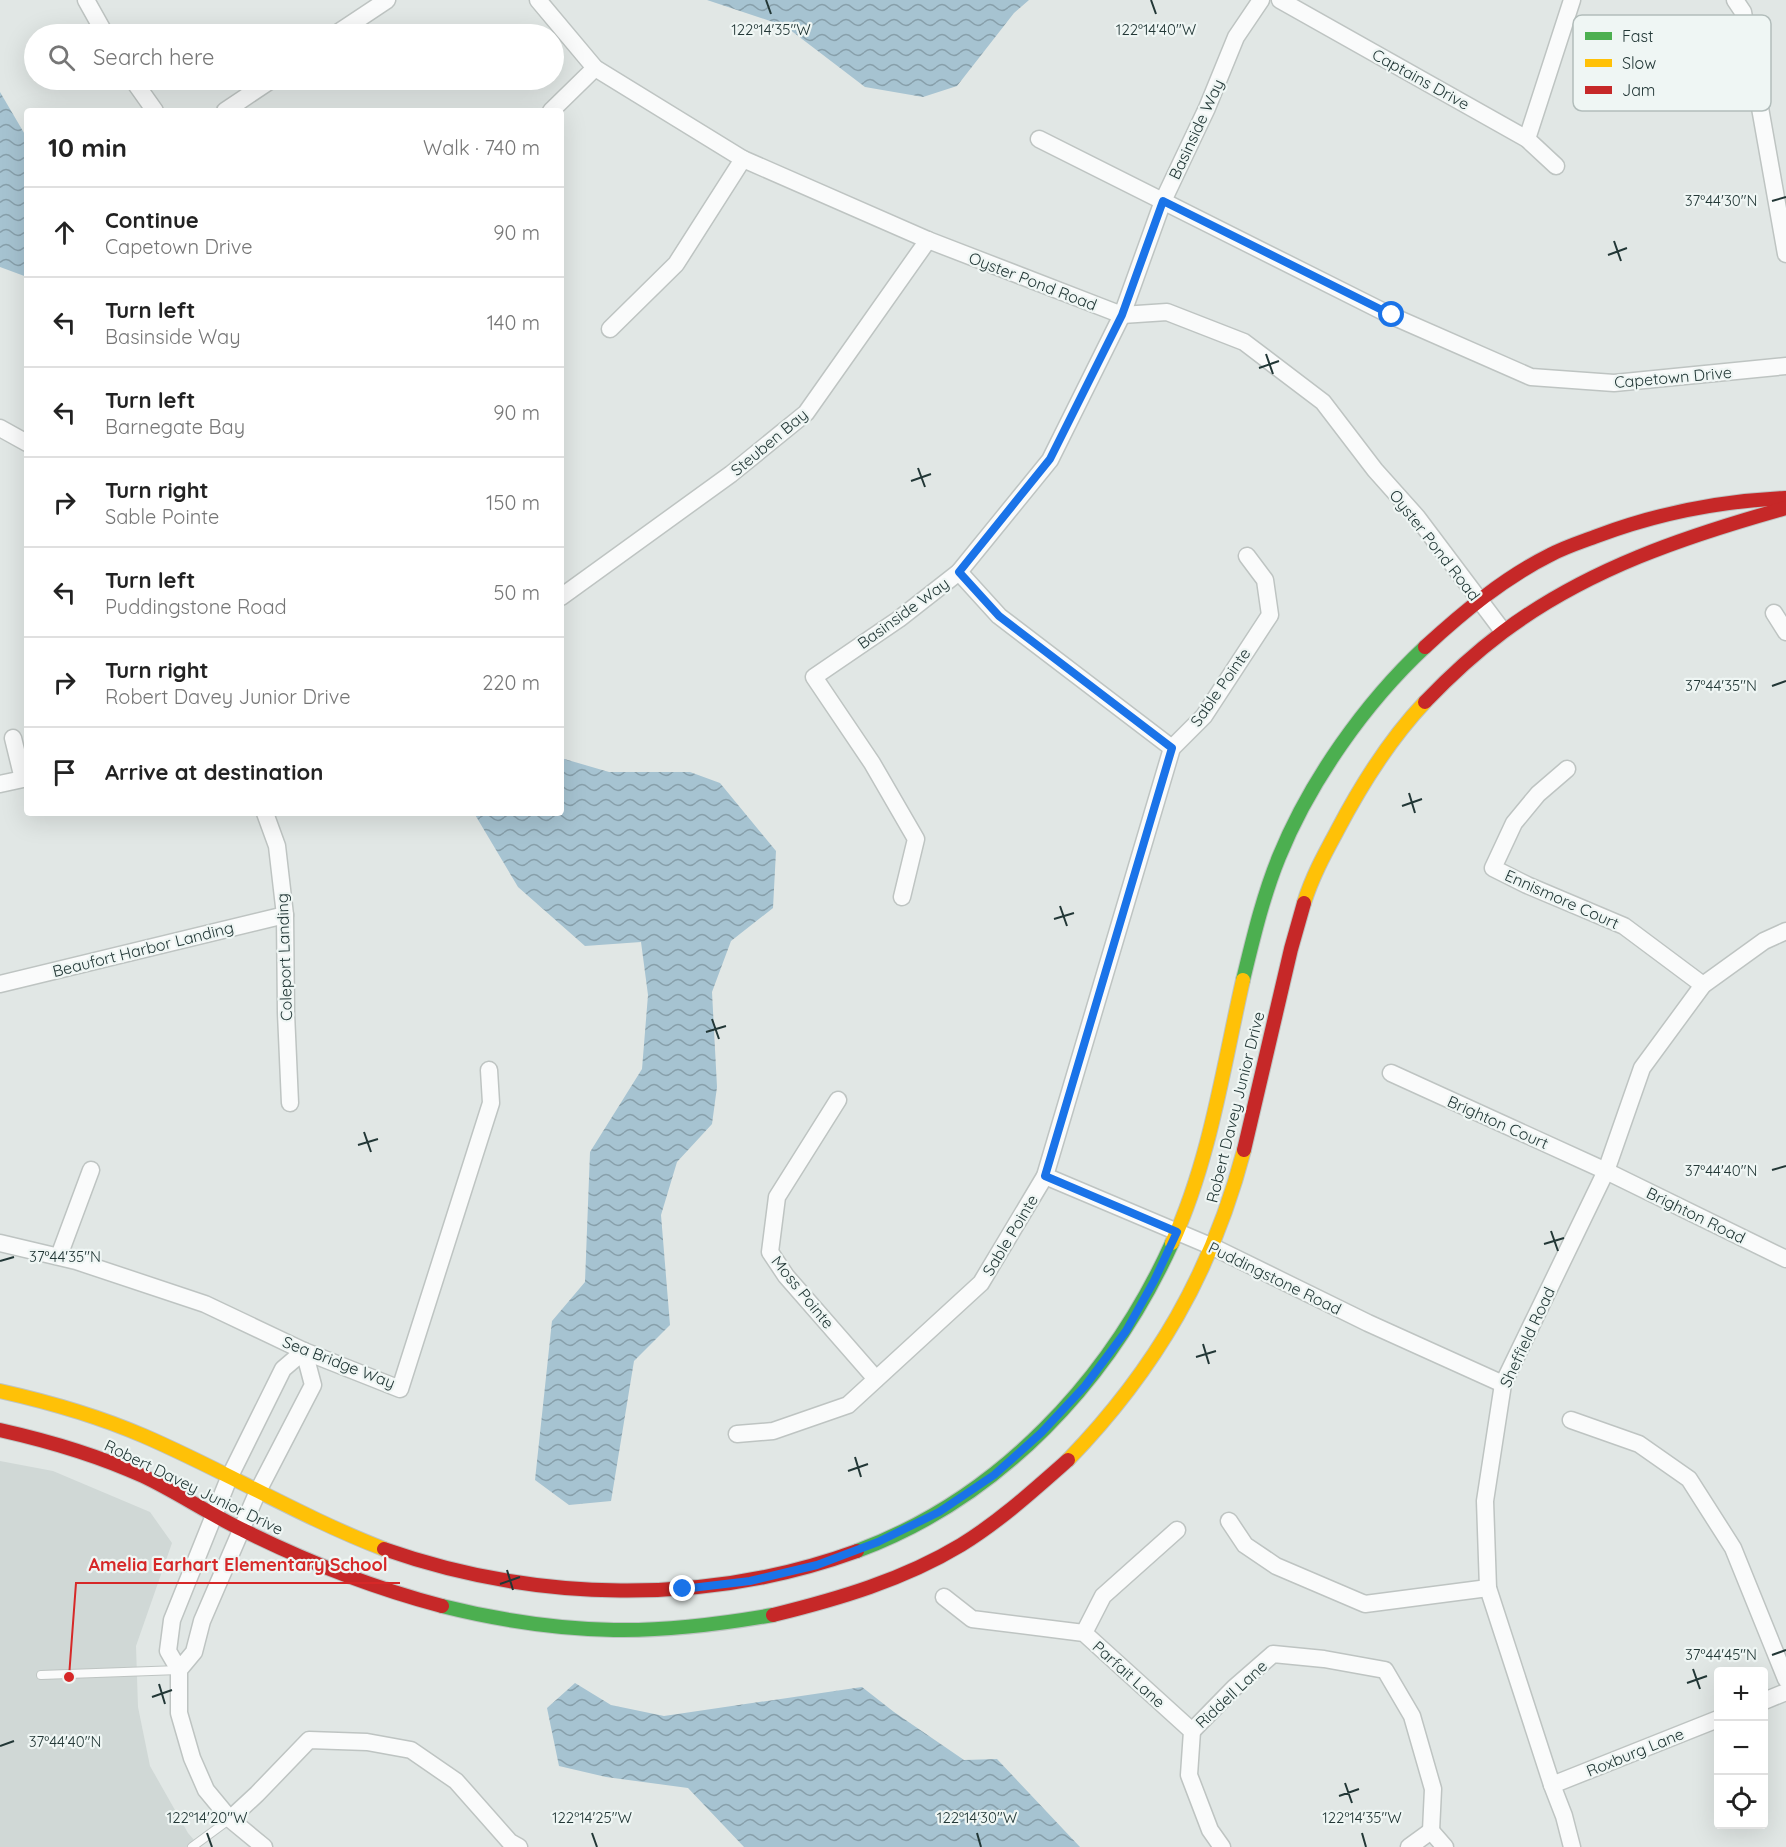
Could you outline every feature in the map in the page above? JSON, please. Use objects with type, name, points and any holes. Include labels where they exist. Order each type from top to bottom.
[{"type":"main road","name":"Robert Davey Junior Drive","points":[[0,1391],[40,1399],[104,1419],[164,1444],[361,1541],[473,1573],[543,1586],[614,1592],[683,1589],[750,1581],[817,1565],[878,1542],[939,1512],[994,1475],[1041,1433],[1085,1386],[1126,1331],[1154,1281],[1177,1232],[1195,1181],[1210,1127],[1257,926],[1275,866],[1302,807],[1343,743],[1382,691],[1426,645],[1478,600],[1548,555],[1626,525],[1701,505],[1786,498]]},
{"type":"main road","name":"Robert Davey Junior Drive","points":[[0,1430],[116,1464],[241,1530],[328,1568],[391,1592],[464,1611],[538,1624],[613,1630],[686,1627],[756,1619],[828,1602],[894,1578],[959,1546],[1018,1505],[1068,1461],[1115,1411],[1163,1342],[1188,1298],[1213,1247],[1232,1193],[1294,936],[1312,880],[1344,818],[1381,757],[1412,716],[1434,692],[1502,630],[1567,589],[1638,555],[1713,529],[1786,508]]},
{"type":"street","points":[[86,0],[99,24]]},
{"type":"street","points":[[351,24],[387,0]]},
{"type":"street","name":"Oyster Pond Road","points":[[538,0],[558,24]]},
{"type":"street","name":"Basinside Way","points":[[902,897],[916,839],[872,763],[814,676],[899,619],[959,572],[1050,459],[1122,315],[1163,201],[1207,108],[1236,37],[1261,0]]},
{"type":"street","name":"Captains Drive","points":[[1280,0],[1527,139],[1556,166]]},
{"type":"street","points":[[1527,139],[1572,0]]},
{"type":"street","points":[[1735,0],[1744,15]]},
{"type":"street","name":"Oyster Pond Road","points":[[564,31],[595,68],[743,159],[928,240],[1122,315],[1167,312],[1244,342],[1323,402],[1375,470],[1417,517],[1502,630]]},
{"type":"street","points":[[554,108],[595,68]]},
{"type":"street","points":[[140,90],[153,108]]},
{"type":"street","points":[[229,108],[256,90]]},
{"type":"street","points":[[1761,111],[1786,254]]},
{"type":"street","name":"Capetown Drive","points":[[1039,139],[1392,315],[1531,377],[1614,383],[1786,366]]},
{"type":"street","points":[[610,329],[676,264],[743,159]]},
{"type":"street","name":"Steuben Bay","points":[[564,595],[731,474],[806,413],[928,240]]},
{"type":"street","points":[[0,428],[24,441]]},
{"type":"street","name":"Sable Pointe","points":[[737,1434],[773,1431],[848,1405],[981,1283],[1045,1176],[1172,748],[1204,716],[1270,615],[1265,580],[1247,556]]},
{"type":"street","points":[[959,572],[999,616],[1172,748]]},
{"type":"street","points":[[1774,613],[1786,632]]},
{"type":"street","points":[[0,784],[23,779],[13,738]]},
{"type":"street","name":"Ennismore Court","points":[[1567,769],[1538,794],[1514,823],[1493,868],[1624,926],[1702,985]]},
{"type":"street","name":"Coleport Landing","points":[[266,816],[278,846],[285,915],[290,1103]]},
{"type":"street","name":"Beaufort Harbor Landing","points":[[0,984],[285,915]]},
{"type":"street","name":"Sheffield Road","points":[[1572,1847],[1564,1816],[1488,1588],[1485,1501],[1503,1384],[1605,1171],[1642,1068],[1702,985],[1764,941],[1786,932]]},
{"type":"street","name":"Sea Bridge Way","points":[[0,1243],[59,1256],[205,1304],[304,1351],[400,1389],[491,1103],[489,1070]]},
{"type":"street","name":"Brighton Court","points":[[1391,1073],[1605,1171]]},
{"type":"street","name":"Moss Pointe","points":[[838,1100],[777,1197],[770,1252],[786,1276],[876,1379]]},
{"type":"street","points":[[59,1256],[91,1170]]},
{"type":"street","name":"Brighton Road","points":[[1605,1171],[1786,1259]]},
{"type":"street","name":"Puddingstone Road","points":[[1045,1176],[1213,1247],[1368,1323],[1503,1384]]},
{"type":"street","points":[[179,1670],[194,1652],[202,1621],[258,1491],[313,1384],[304,1351],[283,1368],[229,1478],[172,1620],[168,1652],[179,1670],[179,1713],[192,1758],[206,1790],[230,1819],[264,1847]]},
{"type":"street","points":[[1570,1420],[1639,1444],[1689,1479],[1733,1548],[1786,1679]]},
{"type":"street","points":[[1229,1521],[1245,1545],[1275,1566],[1365,1604],[1488,1588]]},
{"type":"street","points":[[1084,1633],[1103,1596],[1177,1530]]},
{"type":"street","name":"Parfait Lane","points":[[944,1597],[972,1619],[1084,1633],[1192,1731]]},
{"type":"street","name":"Riddell Lane","points":[[1192,1731],[1234,1688],[1273,1654],[1324,1659],[1385,1670],[1412,1716],[1432,1789],[1431,1831]]},
{"type":"street","points":[[1768,1699],[1786,1692]]},
{"type":"street","name":"Roxburg Lane","points":[[1552,1785],[1714,1721]]},
{"type":"street","points":[[1192,1731],[1189,1775],[1210,1830],[1222,1847]]},
{"type":"street","points":[[230,1819],[309,1740],[367,1742],[411,1750],[456,1781],[510,1842],[519,1847]]},
{"type":"street","points":[[1409,1847],[1431,1831],[1445,1847]]},
{"type":"lane","points":[[41,1675],[179,1670]]},
{"type":"lane","points":[[192,1847],[230,1819]]},
{"type":"shaded area","points":[[0,1461],[53,1471],[150,1512],[172,1543],[136,1646],[138,1707],[150,1766],[188,1833],[200,1847],[0,1847]]},
{"type":"water","points":[[707,0],[1029,0],[1014,13],[957,86],[923,97],[865,87],[785,26]]},
{"type":"water","points":[[0,92],[24,133],[24,276],[0,267]]},
{"type":"water","points":[[564,759],[609,772],[690,772],[720,783],[776,851],[773,908],[731,941],[712,992],[717,1087],[712,1124],[677,1162],[661,1215],[670,1325],[634,1361],[611,1501],[569,1505],[535,1480],[552,1321],[585,1282],[590,1152],[642,1069],[648,995],[641,942],[585,946],[518,887],[476,816],[564,816]]},
{"type":"water","points":[[575,1683],[611,1705],[664,1716],[862,1687],[964,1760],[997,1759],[1080,1847],[744,1847],[688,1788],[606,1777],[559,1766],[547,1708]]},
{"type":"traffic: fast","points":[[1243,980],[1273,872],[1306,800],[1341,744],[1361,718],[1381,693],[1425,647]]},
{"type":"traffic: fast","points":[[857,1551],[909,1528],[958,1500],[1003,1466],[1045,1428],[1083,1387],[1117,1341],[1147,1293],[1172,1243]]},
{"type":"traffic: fast","points":[[442,1606],[528,1623],[614,1630],[694,1626],[773,1615]]},
{"type":"traffic: slow","points":[[1304,903],[1323,857],[1366,780],[1399,732],[1425,702]]},
{"type":"traffic: slow","points":[[1172,1243],[1206,1147],[1243,980]]},
{"type":"traffic: slow","points":[[1068,1460],[1100,1426],[1128,1390],[1177,1317],[1215,1237],[1231,1195],[1244,1150]]},
{"type":"traffic: slow","points":[[0,1391],[73,1410],[127,1429],[323,1523],[384,1549]]},
{"type":"traffic: jam","points":[[1425,647],[1500,585],[1533,564],[1567,547],[1620,528],[1690,509],[1785,498]]},
{"type":"traffic: jam","points":[[1425,702],[1443,683],[1503,632],[1569,590],[1603,572],[1675,543],[1786,508]]},
{"type":"traffic: jam","points":[[1244,1150],[1304,903]]},
{"type":"traffic: jam","points":[[0,1430],[73,1449],[126,1468],[156,1482],[230,1524],[292,1553],[366,1582],[442,1606]]},
{"type":"traffic: jam","points":[[773,1615],[870,1587],[939,1557],[989,1526],[1068,1460]]},
{"type":"traffic: jam","points":[[384,1549],[441,1567],[500,1579],[560,1587],[620,1591],[681,1589],[741,1581],[800,1569],[857,1551]]},
{"type":"place","name":"Amelia Earhart Elementary School","points":[[69,1677]]},
{"type":"route","points":[[683,1589],[750,1581],[817,1565],[878,1542],[939,1512],[994,1475],[1041,1433],[1085,1386],[1126,1331],[1154,1281],[1177,1232],[1045,1176],[1172,748],[999,616],[959,572],[1050,459],[1122,315],[1163,201],[1392,315]]}]
